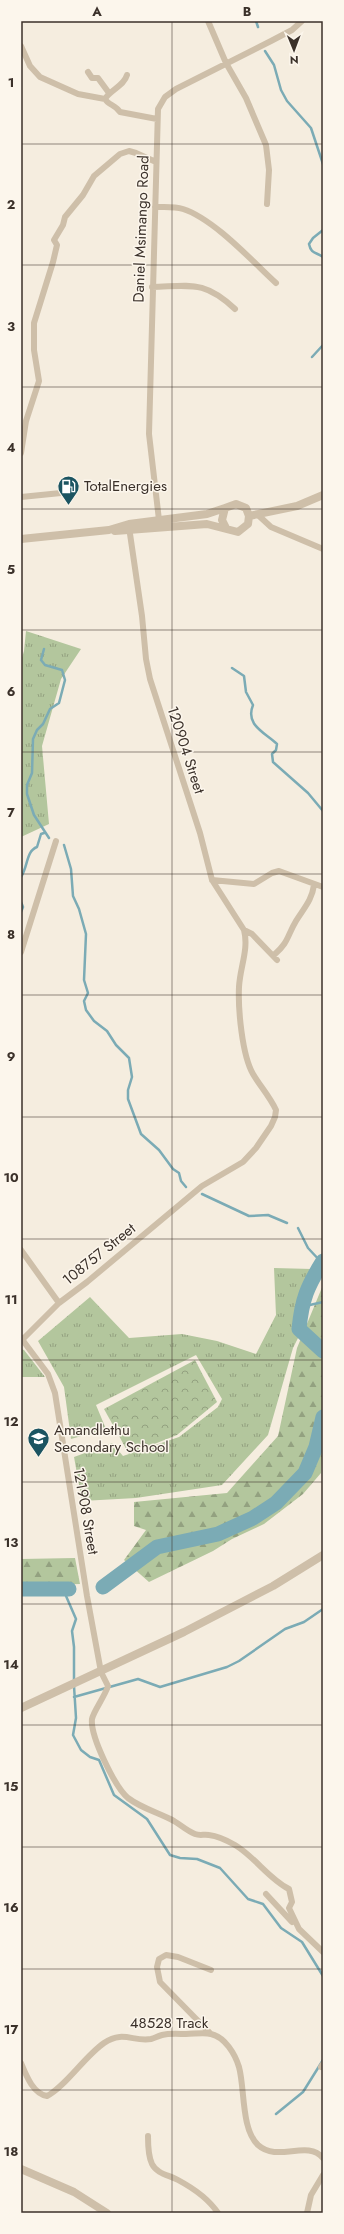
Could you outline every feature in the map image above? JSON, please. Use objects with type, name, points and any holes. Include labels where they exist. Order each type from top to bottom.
[{"type":"street","points":[[208,21],[226,63],[246,98],[266,146],[269,170],[267,204]]},
{"type":"street","name":"Daniel Msimango Road","points":[[159,520],[149,445],[157,119],[160,104],[169,94],[292,30],[302,21]]},
{"type":"street","points":[[21,46],[30,66],[40,77],[78,94],[105,99],[117,107],[120,112],[157,119]]},
{"type":"street","points":[[88,72],[92,78],[98,78],[109,93]]},
{"type":"street","points":[[105,99],[109,93],[116,90],[127,75]]},
{"type":"street","points":[[21,453],[26,420],[39,381],[34,350],[34,324],[53,262],[56,245],[54,240],[63,225],[65,216],[83,195],[94,176],[120,154],[129,151],[156,162]]},
{"type":"street","points":[[155,207],[183,209],[205,221],[224,235],[276,283]]},
{"type":"street","points":[[152,287],[183,286],[209,289],[220,295],[234,309]]},
{"type":"street","points":[[21,497],[61,493]]},
{"type":"street","points":[[249,516],[297,506],[323,494]]},
{"type":"street","points":[[21,539],[129,527],[159,520],[207,514],[232,504],[239,504],[246,508],[249,516],[248,524],[242,530],[234,532],[226,528],[207,524],[129,527]]},
{"type":"street","points":[[225,508],[222,520],[226,528]]},
{"type":"street","points":[[258,515],[271,527],[323,549]]},
{"type":"street","name":"120904 Street","points":[[129,527],[142,616],[146,659],[150,679],[200,833],[212,880],[244,930],[252,934],[275,957],[288,940],[295,923],[309,902],[314,885]]},
{"type":"street","points":[[21,952],[56,842]]},
{"type":"street","points":[[212,880],[254,884],[272,873],[279,871],[323,887]]},
{"type":"street","name":"108757 Street","points":[[22,1340],[59,1303],[87,1282],[208,1182],[242,1162],[251,1154],[274,1120],[276,1110],[253,1073],[243,1048],[239,991],[247,939],[244,930]]},
{"type":"street","points":[[21,1250],[59,1303]]},
{"type":"street","name":"121908 Street","points":[[22,1340],[48,1374],[55,1393],[98,1673],[108,1686],[103,1700],[92,1717],[92,1723],[101,1754],[121,1791],[135,1803],[173,1821],[193,1833],[215,1837],[234,1844],[250,1855],[289,1889],[292,1902],[289,1908],[299,1929]]},
{"type":"street","points":[[21,1708],[184,1632],[272,1586],[323,1554]]},
{"type":"street","points":[[266,1894],[323,1952]]},
{"type":"street","points":[[210,2033],[160,1982],[157,1967],[159,1959],[166,1955],[178,1957],[211,1970]]},
{"type":"street","name":"48528 Track","points":[[21,2063],[29,2082],[43,2095],[47,2096],[92,2053],[114,2037],[129,2036],[150,2039],[163,2035],[210,2033],[228,2046],[234,2054],[239,2068],[248,2125],[252,2136],[258,2145],[270,2153],[310,2151],[317,2153],[323,2158]]},
{"type":"street","points":[[148,2136],[150,2157],[154,2167],[161,2173],[193,2188],[206,2199],[218,2213]]},
{"type":"street","points":[[21,2169],[74,2192],[107,2213]]},
{"type":"street","points":[[307,2213],[311,2195],[323,2175]]},
{"type":"green space","points":[[26,631],[81,649],[61,679],[42,746],[49,824],[21,837],[21,661],[24,651]]},
{"type":"green space","points":[[274,1268],[312,1269],[298,1302],[296,1312],[296,1329],[299,1336],[293,1348],[268,1435],[222,1485],[136,1498],[82,1501],[74,1457],[112,1443],[123,1456],[179,1437],[218,1407],[222,1399],[196,1355],[96,1405],[106,1429],[71,1439],[64,1387],[38,1341],[90,1297],[129,1338],[182,1334],[217,1341],[256,1354],[276,1315]]},
{"type":"green space","points":[[323,1285],[323,1442],[321,1473],[303,1494],[264,1524],[149,1582],[124,1560],[146,1530],[134,1526],[134,1502],[227,1493],[278,1436],[297,1348]]},
{"type":"green space","points":[[21,1349],[24,1350],[45,1377],[21,1377]]},
{"type":"green space","points":[[195,1360],[217,1402],[177,1435],[129,1454],[104,1409]]},
{"type":"green space","points":[[75,1558],[80,1584],[21,1586],[21,1559]]},
{"type":"waterway","points":[[256,21],[258,27]]},
{"type":"waterway","points":[[265,51],[274,65],[281,90],[287,101],[311,128],[323,164]]},
{"type":"waterway","points":[[323,230],[313,238],[309,244],[312,251],[323,257]]},
{"type":"waterway","points":[[312,357],[323,345]]},
{"type":"waterway","points":[[44,649],[41,660],[45,665],[62,670],[65,680],[59,703],[50,709],[43,724],[37,730],[33,739],[32,773],[27,785],[27,794],[34,815],[49,838]]},
{"type":"waterway","points":[[232,668],[244,676],[246,692],[253,705],[251,712],[254,723],[257,728],[277,744],[276,750],[272,754],[273,762],[308,793],[323,811]]},
{"type":"waterway","points":[[21,877],[31,852],[37,847],[41,834],[44,833]]},
{"type":"waterway","points":[[64,845],[71,869],[73,896],[79,909],[86,934],[84,980],[88,993],[84,1001],[86,1010],[94,1021],[107,1031],[116,1045],[129,1058],[132,1077],[128,1090],[128,1099],[141,1134],[159,1150],[173,1169],[179,1173],[181,1181],[186,1187]]},
{"type":"waterway","points":[[21,902],[23,907],[21,912]]},
{"type":"waterway","points":[[202,1194],[249,1216],[268,1215],[287,1223]]},
{"type":"waterway","points":[[298,1228],[308,1248],[322,1263]]},
{"type":"waterway","points":[[323,1261],[306,1294],[299,1329],[323,1351]]},
{"type":"waterway","points":[[301,1307],[323,1302]]},
{"type":"waterway","points":[[103,1587],[157,1547],[218,1534],[253,1518],[276,1503],[305,1473],[316,1447],[323,1417]]},
{"type":"waterway","points":[[21,1589],[69,1589]]},
{"type":"waterway","points":[[63,1589],[76,1619],[72,1631],[74,1647],[74,1681]]},
{"type":"waterway","points":[[74,1697],[138,1679],[160,1687],[227,1667],[239,1661],[285,1629],[304,1622],[323,1609]]},
{"type":"waterway","points":[[74,1686],[76,1718],[73,1735],[81,1750],[90,1757],[99,1760],[114,1795],[147,1819],[170,1855],[180,1858],[197,1859],[220,1868],[248,1899],[263,1904],[281,1928],[302,1942],[323,1976]]},
{"type":"waterway","points":[[276,2114],[303,2092],[323,2060]]},
{"type":"place","name":"TotalEnergies","points":[[69,506]]},
{"type":"place","name":"Amandlethu Secondary School","points":[[39,1458]]}]
